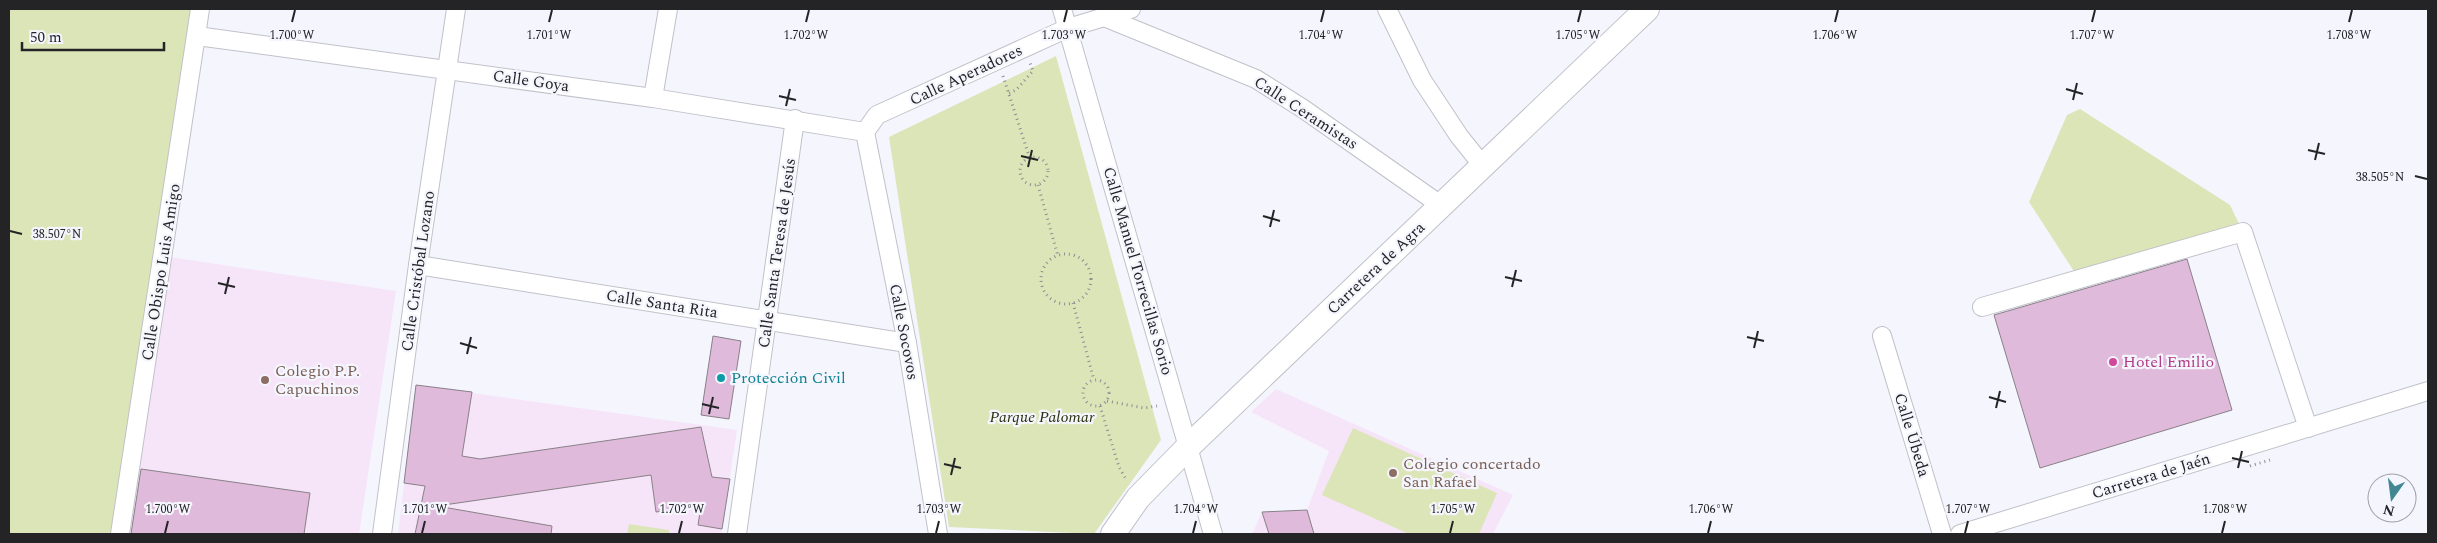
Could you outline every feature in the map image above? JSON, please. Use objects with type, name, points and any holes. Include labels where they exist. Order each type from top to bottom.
[{"type":"street","name":"Calle Obispo Luis Amigo","points":[[120,534],[200,9]]},
{"type":"street","name":"Calle Cristóbal Lozano","points":[[382,534],[418,265],[456,9]]},
{"type":"street","points":[[653,98],[668,9]]},
{"type":"street","name":"Calle Manuel Torrecillas Sorio","points":[[1062,9],[1213,534]]},
{"type":"street","name":"Calle Aperadores","points":[[864,132],[877,116],[1068,28],[1131,9]]},
{"type":"street","points":[[1386,9],[1422,80],[1459,136],[1483,166]]},
{"type":"street","name":"Carretera de Agra","points":[[1113,534],[1138,498],[1188,446],[1647,9]]},
{"type":"street","name":"Calle Ceramistas","points":[[1104,17],[1256,79],[1302,108],[1442,206]]},
{"type":"street","name":"Calle Goya","points":[[197,36],[653,98],[864,132]]},
{"type":"street","name":"Calle Santa Teresa de Jesús","points":[[737,534],[795,120]]},
{"type":"street","name":"Calle Socovos","points":[[864,132],[907,343],[938,534]]},
{"type":"street","points":[[1982,307],[2243,232],[2308,428]]},
{"type":"street","name":"Calle Santa Rita","points":[[418,265],[907,343]]},
{"type":"street","name":"Calle Úbeda","points":[[1882,336],[1942,534]]},
{"type":"street","name":"Carretera de Jaén","points":[[1960,534],[2428,391]]},
{"type":"path","points":[[1009,93],[1016,90],[1033,70],[1024,49]]},
{"type":"path","points":[[999,61],[1030,159]]},
{"type":"path","points":[[1039,158],[1048,168],[1047,176],[1038,185],[1025,182],[1021,174],[1023,164],[1030,159],[1039,158]]},
{"type":"path","points":[[1038,185],[1058,256]]},
{"type":"path","points":[[1069,254],[1077,257],[1089,268],[1090,284],[1088,292],[1083,298],[1072,303],[1061,303],[1053,300],[1043,288],[1042,271],[1046,264],[1058,256],[1069,254]]},
{"type":"path","points":[[1072,303],[1094,380]]},
{"type":"path","points":[[1094,380],[1101,380],[1108,385],[1110,394],[1107,401],[1100,406],[1087,403],[1083,395],[1085,386],[1094,380]]},
{"type":"path","points":[[1107,401],[1144,408],[1175,402]]},
{"type":"path","points":[[1100,406],[1118,467],[1138,498]]},
{"type":"shaded area","name":"Colegio P.P. Capuchinos","points":[[163,256],[396,291],[359,534],[125,534]]},
{"type":"shaded area","points":[[416,385],[737,430],[721,534],[398,534]]},
{"type":"shaded area","name":"Colegio concertado San Rafael","points":[[1276,389],[1513,495],[1493,534],[1252,534],[1262,512],[1307,510],[1329,451],[1251,412]]},
{"type":"green space","points":[[9,9],[200,9],[120,534],[9,534]]},
{"type":"green space","name":"Parque Palomar","points":[[1056,56],[1161,440],[1094,534],[949,527],[889,137]]},
{"type":"green space","points":[[2080,109],[2230,205],[2243,232],[2079,279],[2029,202],[2067,115]]},
{"type":"green space","points":[[1353,428],[1497,493],[1479,534],[1409,534],[1322,495]]},
{"type":"green space","points":[[629,524],[669,530],[669,534],[627,534]]},
{"type":"building","name":"Hotel Emilio","points":[[2187,259],[2232,410],[2040,468],[1994,315]]},
{"type":"building","name":"Protección Civil","points":[[713,336],[741,341],[729,419],[701,415]]},
{"type":"building","points":[[416,385],[472,392],[462,456],[480,459],[701,427],[712,477],[730,479],[722,529],[698,525],[701,506],[656,512],[651,475],[437,506],[552,526],[551,534],[415,534],[425,486],[404,483]]},
{"type":"building","points":[[141,469],[310,493],[304,534],[131,534]]},
{"type":"building","points":[[1307,510],[1314,534],[1269,534],[1262,512]]},
{"type":"place","name":"Hotel Emilio","points":[[2113,362]]},
{"type":"place","name":"Protección Civil","points":[[721,378]]},
{"type":"place","name":"Colegio P.P. Capuchinos","points":[[265,380]]},
{"type":"place","name":"Colegio concertado San Rafael","points":[[1393,473]]}]
